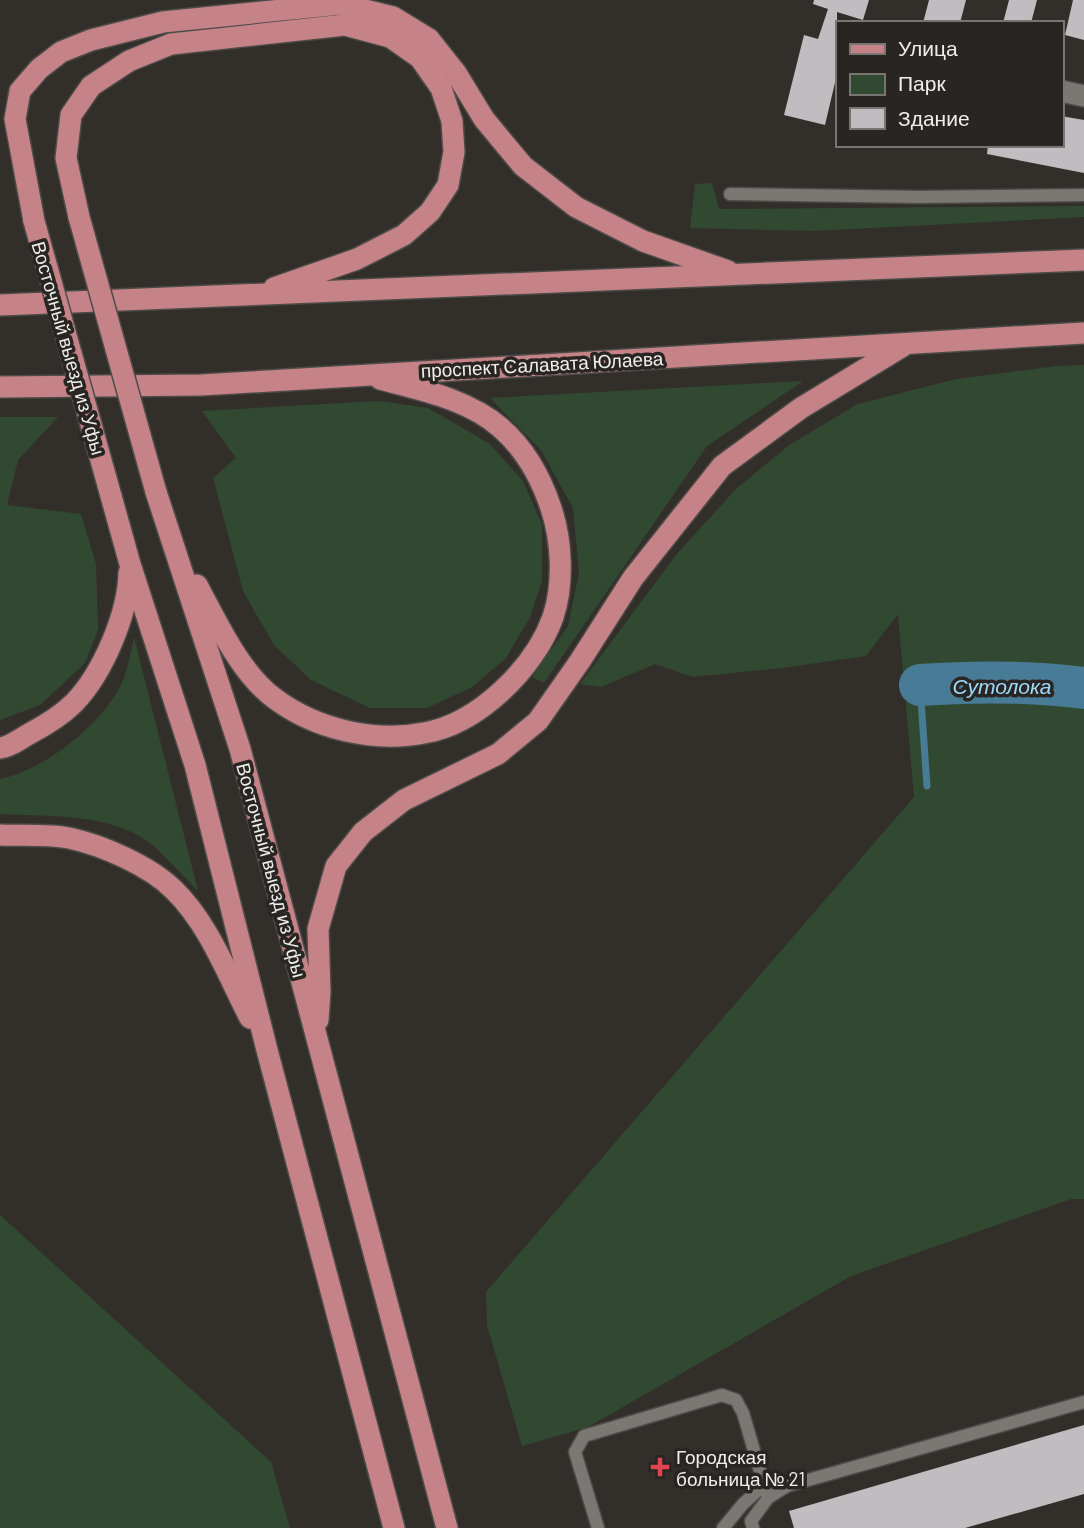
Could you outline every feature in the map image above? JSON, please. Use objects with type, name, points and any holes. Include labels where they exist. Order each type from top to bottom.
[{"type":"main road","name":"Восточный выезд из Уфы","points":[[394,1528],[267,1051],[195,765],[130,564],[33,221],[15,119],[20,91],[39,69],[61,52],[91,40],[163,22],[341,4],[393,17],[429,39],[456,73],[484,119],[523,166],[576,207],[643,241],[736,274]]},
{"type":"main road","name":"Восточный выезд из Уфы","points":[[252,295],[357,259],[404,235],[430,212],[448,185],[454,152],[452,121],[441,88],[420,58],[390,37],[345,25],[171,44],[129,61],[91,86],[71,115],[66,159],[79,217],[156,492],[240,748],[447,1528]]},
{"type":"main road","points":[[0,305],[1084,260]]},
{"type":"main road","name":"проспект Салавата Юлаева","points":[[0,387],[201,385],[1084,333]]},
{"type":"main road","points":[[317,1040],[320,992],[318,929],[336,866],[363,832],[404,800],[498,754],[538,721],[633,578],[722,466],[801,408],[906,344]]},
{"type":"main road","points":[[172,541],[238,660],[273,698],[316,722],[374,736],[426,733],[473,714],[500,693],[524,668],[553,617],[559,587],[560,554],[555,521],[544,486],[526,455],[501,428],[473,409],[436,394],[361,374]]},
{"type":"main road","points":[[0,748],[40,728],[74,704],[94,676],[109,648],[129,593],[130,564]]},
{"type":"main road","points":[[0,835],[68,838],[107,849],[145,869],[174,889],[200,922],[267,1051]]},
{"type":"street","points":[[1063,91],[1084,96]]},
{"type":"lane","points":[[730,194],[919,197],[1084,195]]},
{"type":"lane","points":[[598,1528],[575,1452],[584,1436],[722,1395],[736,1401],[743,1413],[768,1498]]},
{"type":"lane","points":[[753,1528],[751,1521],[768,1498],[787,1486],[1084,1402]]},
{"type":"lane","points":[[723,1528],[764,1485]]},
{"type":"green space","points":[[712,183],[719,209],[1084,206],[1084,217],[812,231],[690,228],[695,184]]},
{"type":"green space","points":[[1084,365],[1084,1199],[1071,1199],[851,1276],[588,1427],[522,1446],[487,1325],[486,1292],[914,797],[898,614],[866,656],[693,677],[655,664],[601,687],[580,684],[676,555],[736,489],[788,446],[858,404],[956,379]]},
{"type":"green space","points":[[803,381],[707,446],[544,683],[532,677],[568,626],[579,573],[573,508],[541,450],[490,398]]},
{"type":"green space","points":[[380,401],[428,408],[490,444],[523,481],[542,525],[542,581],[530,617],[506,658],[472,687],[427,708],[370,708],[311,680],[274,645],[243,591],[213,478],[236,458],[202,411]]},
{"type":"green space","points":[[0,417],[58,417],[18,460],[7,505],[81,514],[96,564],[98,630],[85,663],[40,705],[0,720]]},
{"type":"green space","points":[[134,637],[198,891],[156,848],[140,836],[122,828],[82,819],[0,814],[0,779],[18,774],[56,754],[106,709],[126,670]]},
{"type":"green space","points":[[0,1215],[271,1462],[290,1528],[0,1528]]},
{"type":"building","points":[[814,0],[869,0],[863,20],[837,12],[836,78],[825,125],[784,115],[804,35],[818,39],[828,9],[813,4]]},
{"type":"building","points":[[929,0],[966,0],[961,21],[924,21]]},
{"type":"building","points":[[1009,0],[1037,0],[1032,21],[1004,21]]},
{"type":"building","points":[[1073,0],[1084,0],[1084,40],[1065,35]]},
{"type":"building","points":[[1063,116],[1084,120],[1084,173],[987,154],[988,147],[1063,147]]},
{"type":"building","points":[[1084,1425],[1084,1494],[965,1528],[794,1528],[789,1511]]},
{"type":"waterway","name":"Сутолока","points":[[920,685],[1002,682],[1084,688]]},
{"type":"waterway","points":[[920,685],[927,786]]},
{"type":"place","name":"Городская больница № 21","points":[[660,1467]]}]
